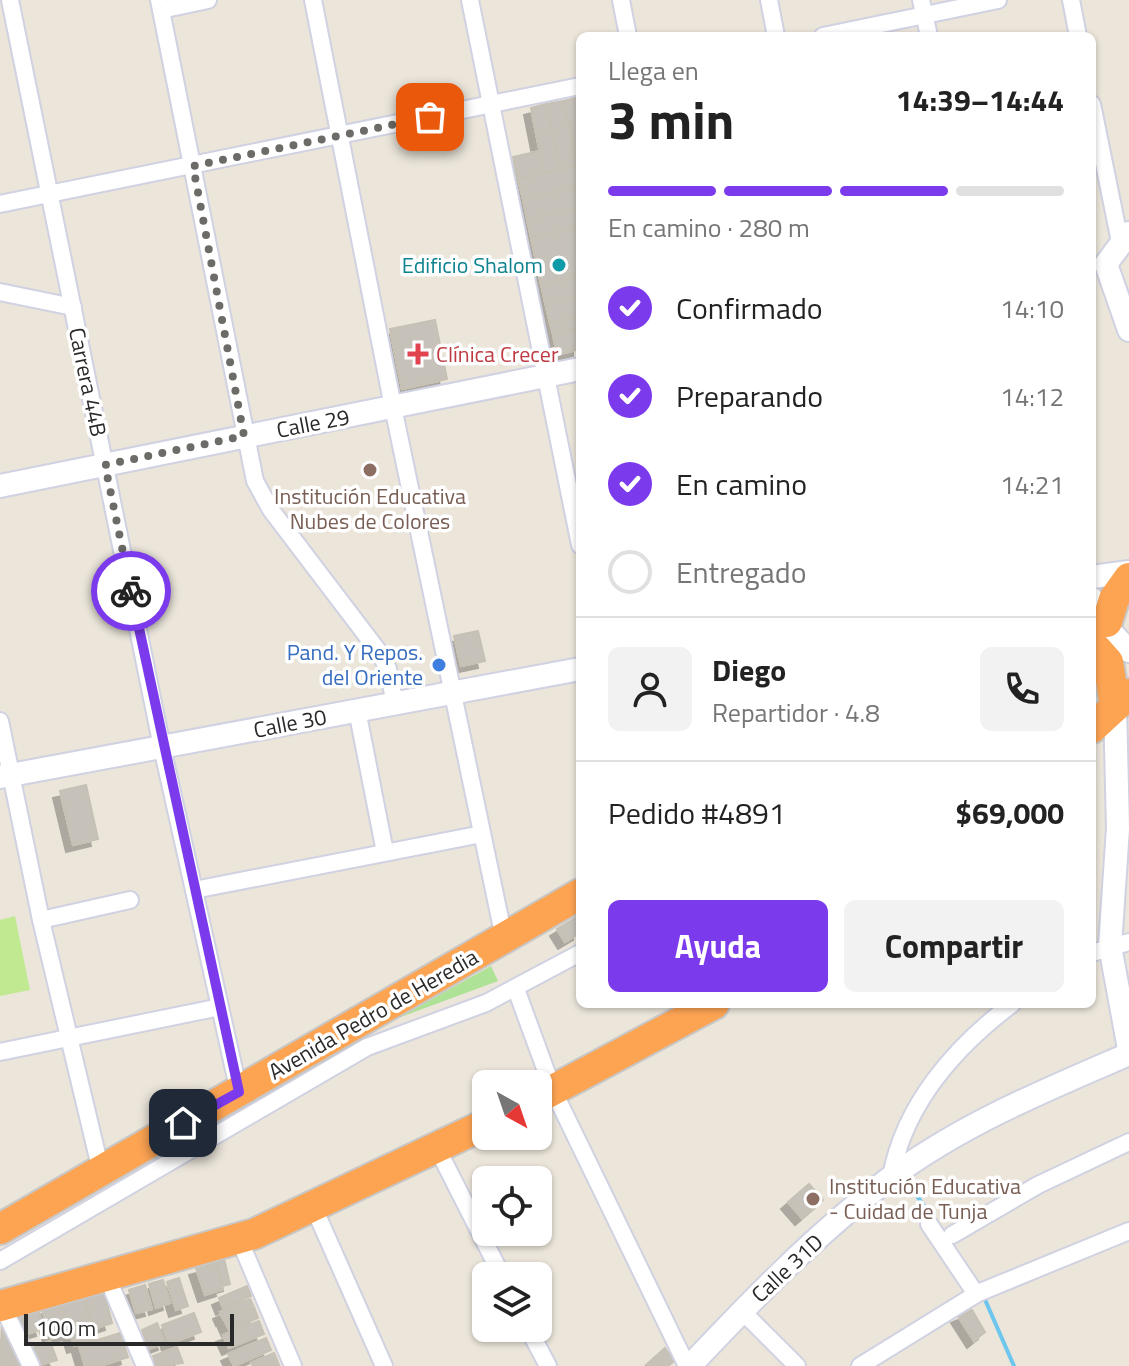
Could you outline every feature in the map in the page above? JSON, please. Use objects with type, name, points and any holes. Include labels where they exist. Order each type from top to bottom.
[{"type":"highway","points":[[1105,715],[1108,662],[1102,621],[1129,575]]},
{"type":"highway","name":"Avenida Pedro de Heredia","points":[[0,1229],[576,896]]},
{"type":"highway","points":[[552,1090],[706,1008]]},
{"type":"highway","points":[[1,1305],[239,1239],[314,1208],[472,1131]]},
{"type":"street","name":"Carrera 44B","points":[[10,0],[162,747],[239,1092]]},
{"type":"street","points":[[208,0],[160,5],[255,481],[264,499],[379,652],[388,669],[395,704]]},
{"type":"street","points":[[313,0],[393,407],[504,938]]},
{"type":"street","points":[[470,0],[576,526]]},
{"type":"street","points":[[621,0],[627,32]]},
{"type":"street","points":[[769,0],[775,32]]},
{"type":"street","points":[[837,32],[922,8],[998,0]]},
{"type":"street","points":[[1071,0],[1077,32]]},
{"type":"street","points":[[922,8],[928,32]]},
{"type":"street","points":[[0,204],[576,87]]},
{"type":"street","points":[[1096,120],[1125,238],[1099,265],[1129,330]]},
{"type":"street","points":[[0,292],[73,307]]},
{"type":"street","name":"Calle 29","points":[[0,486],[576,370]]},
{"type":"street","points":[[1096,577],[1129,575]]},
{"type":"street","points":[[1102,621],[1129,651]]},
{"type":"street","name":"Calle 30","points":[[5,776],[576,670]]},
{"type":"street","points":[[357,710],[385,852]]},
{"type":"street","points":[[1105,715],[1118,828],[1110,947],[1129,1052]]},
{"type":"street","points":[[0,721],[5,776],[101,1171]]},
{"type":"street","points":[[194,890],[482,834]]},
{"type":"street","points":[[41,920],[130,900]]},
{"type":"street","points":[[0,1261],[367,1047],[516,989],[576,955]]},
{"type":"street","points":[[516,989],[538,1070]]},
{"type":"street","points":[[0,1052],[220,1007]]},
{"type":"street","points":[[891,1177],[901,1136],[925,1095],[960,1047],[1007,1008]]},
{"type":"street","name":"Calle 31D","points":[[689,1366],[794,1259],[891,1177],[965,1130],[1129,1052]]},
{"type":"street","points":[[552,1107],[689,1366]]},
{"type":"street","points":[[952,1235],[1038,1185],[1129,1142]]},
{"type":"street","points":[[437,1148],[495,1262]]},
{"type":"street","points":[[314,1208],[384,1366]]},
{"type":"street","points":[[929,1224],[980,1292]]},
{"type":"street","points":[[860,1366],[980,1292],[1129,1231]]},
{"type":"street","points":[[239,1239],[293,1366]]},
{"type":"street","points":[[107,1277],[145,1366]]},
{"type":"street","points":[[1,1305],[31,1366]]},
{"type":"street","points":[[742,1311],[797,1366]]},
{"type":"street","points":[[535,1342],[548,1366]]},
{"type":"green space","points":[[15,916],[30,990],[0,996],[0,920]]},
{"type":"green space","points":[[491,966],[498,981],[398,1018]]},
{"type":"building","points":[[576,98],[576,160],[564,101]]},
{"type":"building","points":[[564,101],[576,166],[560,169],[546,104]]},
{"type":"building","points":[[546,104],[560,169],[544,173],[531,108]]},
{"type":"building","points":[[540,151],[544,173],[518,179],[513,157]]},
{"type":"building","points":[[576,166],[576,187],[523,199],[518,179]]},
{"type":"building","points":[[576,187],[576,208],[527,219],[523,199]]},
{"type":"building","points":[[576,208],[576,228],[531,237],[527,219]]},
{"type":"building","name":"Edificio Shalom","points":[[576,228],[576,277],[541,284],[531,237]]},
{"type":"building","points":[[576,277],[576,296],[545,302],[541,284]]},
{"type":"building","points":[[576,296],[576,317],[550,323],[545,302]]},
{"type":"building","points":[[576,317],[576,329],[553,334],[550,323]]},
{"type":"building","name":"Clínica Crecer","points":[[435,320],[447,379],[402,389],[390,329]]},
{"type":"building","points":[[576,329],[576,350],[557,355],[553,334]]},
{"type":"building","points":[[478,631],[485,661],[461,666],[454,636]]},
{"type":"building","points":[[86,785],[98,839],[73,845],[60,791]]},
{"type":"building","points":[[576,917],[576,935],[565,942],[557,929]]},
{"type":"building","points":[[809,1184],[823,1200],[802,1218],[788,1202]]},
{"type":"building","points":[[224,1259],[230,1284],[223,1286],[216,1261]]},
{"type":"building","points":[[215,1263],[223,1289],[205,1295],[196,1268]]},
{"type":"building","points":[[179,1278],[188,1306],[176,1310],[167,1282]]},
{"type":"building","points":[[163,1280],[170,1303],[156,1308],[149,1284]]},
{"type":"building","points":[[145,1285],[152,1309],[136,1313],[129,1290]]},
{"type":"building","points":[[247,1286],[251,1296],[223,1308],[219,1298]]},
{"type":"building","points":[[104,1292],[112,1323],[94,1329],[85,1297]]},
{"type":"building","points":[[82,1295],[96,1339],[74,1346],[60,1302]]},
{"type":"building","points":[[250,1299],[253,1305],[223,1319],[220,1312]]},
{"type":"building","points":[[59,1304],[69,1333],[51,1339],[42,1309]]},
{"type":"building","points":[[254,1307],[258,1318],[229,1330],[224,1319]]},
{"type":"building","points":[[38,1308],[43,1329],[23,1335],[18,1314]]},
{"type":"building","points":[[972,1310],[985,1332],[974,1341],[958,1316]]},
{"type":"building","points":[[194,1313],[201,1332],[169,1344],[162,1325]]},
{"type":"building","points":[[259,1321],[264,1334],[229,1348],[223,1335]]},
{"type":"building","points":[[2,1323],[22,1366],[0,1366]]},
{"type":"building","points":[[157,1323],[165,1343],[149,1349],[142,1330]]},
{"type":"building","points":[[120,1333],[128,1357],[100,1366],[85,1366],[79,1346]]},
{"type":"building","points":[[266,1338],[271,1350],[234,1366],[228,1354]]},
{"type":"building","points":[[50,1341],[57,1360],[36,1366],[30,1349]]},
{"type":"building","points":[[177,1347],[183,1363],[157,1366],[153,1356]]},
{"type":"building","points":[[665,1348],[674,1361],[668,1366],[647,1364]]},
{"type":"building","points":[[274,1353],[279,1365],[253,1366],[251,1363]]},
{"type":"waterway","points":[[909,1185],[935,1221]]},
{"type":"waterway","points":[[983,1295],[1014,1366]]},
{"type":"way so far","points":[[131,591],[105,465],[244,436],[193,166],[430,117]]},
{"type":"place","name":"Edificio Shalom","points":[[559,265]]},
{"type":"place","name":"Clínica Crecer","points":[[418,354]]},
{"type":"place","name":"Institución Educativa Nubes de Colores","points":[[370,470]]},
{"type":"place","name":"Pand. Y Repos. del Oriente","points":[[439,665]]},
{"type":"place","name":"Institución Educativa - Cuidad de Tunja","points":[[813,1199]]},
{"type":"route","points":[[131,591],[162,747],[239,1092],[183,1123]]}]
